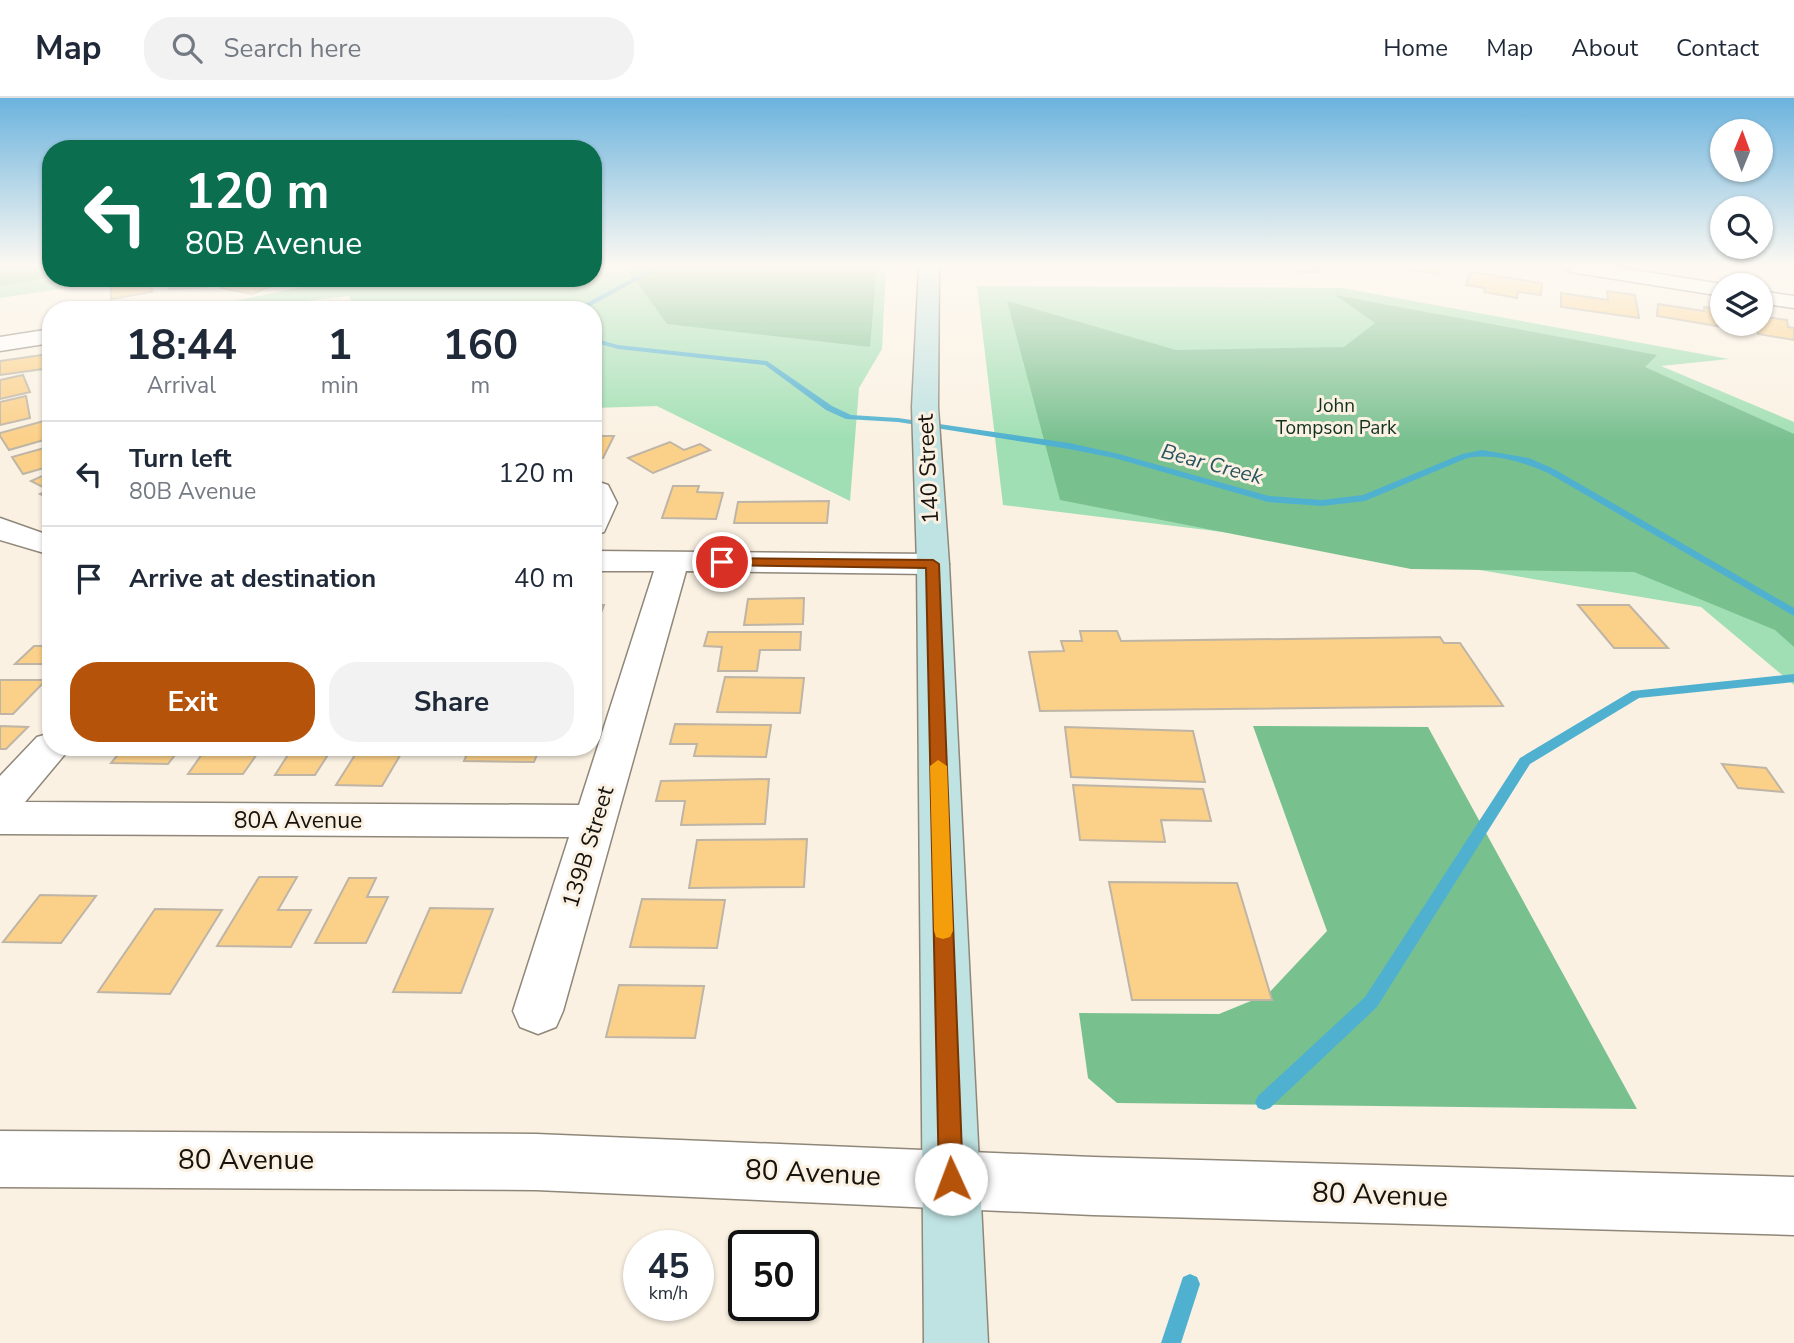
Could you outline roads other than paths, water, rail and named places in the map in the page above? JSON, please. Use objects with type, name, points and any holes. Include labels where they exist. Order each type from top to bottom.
[{"type":"main road","name":"140 Street","points":[[927,324],[926,447],[933,564],[956,1343]]},
{"type":"street","points":[[0,344],[42,337]]},
{"type":"street","points":[[0,527],[10,534],[42,543]]},
{"type":"street","points":[[602,561],[933,564]]},
{"type":"street","name":"139B Street","points":[[538,1011],[673,562]]},
{"type":"street","points":[[0,803],[43,756]]},
{"type":"street","name":"80A Avenue","points":[[0,818],[595,821]]},
{"type":"street","name":"80 Avenue","points":[[0,1159],[537,1161],[1093,1186],[1794,1206]]},
{"type":"waterway","name":"Bear Creek","points":[[602,343],[618,347],[767,363],[829,408],[849,417],[898,420],[1069,446],[1116,456],[1268,499],[1322,503],[1365,498],[1465,456],[1482,453],[1526,460],[1551,471],[1794,613]]},
{"type":"waterway","points":[[1264,1102],[1371,1002],[1525,761],[1636,694],[1794,678]]},
{"type":"waterway","points":[[1171,1343],[1190,1284]]},
{"type":"park label","name":"John Tompson Park","points":[[1336,417]]}]
